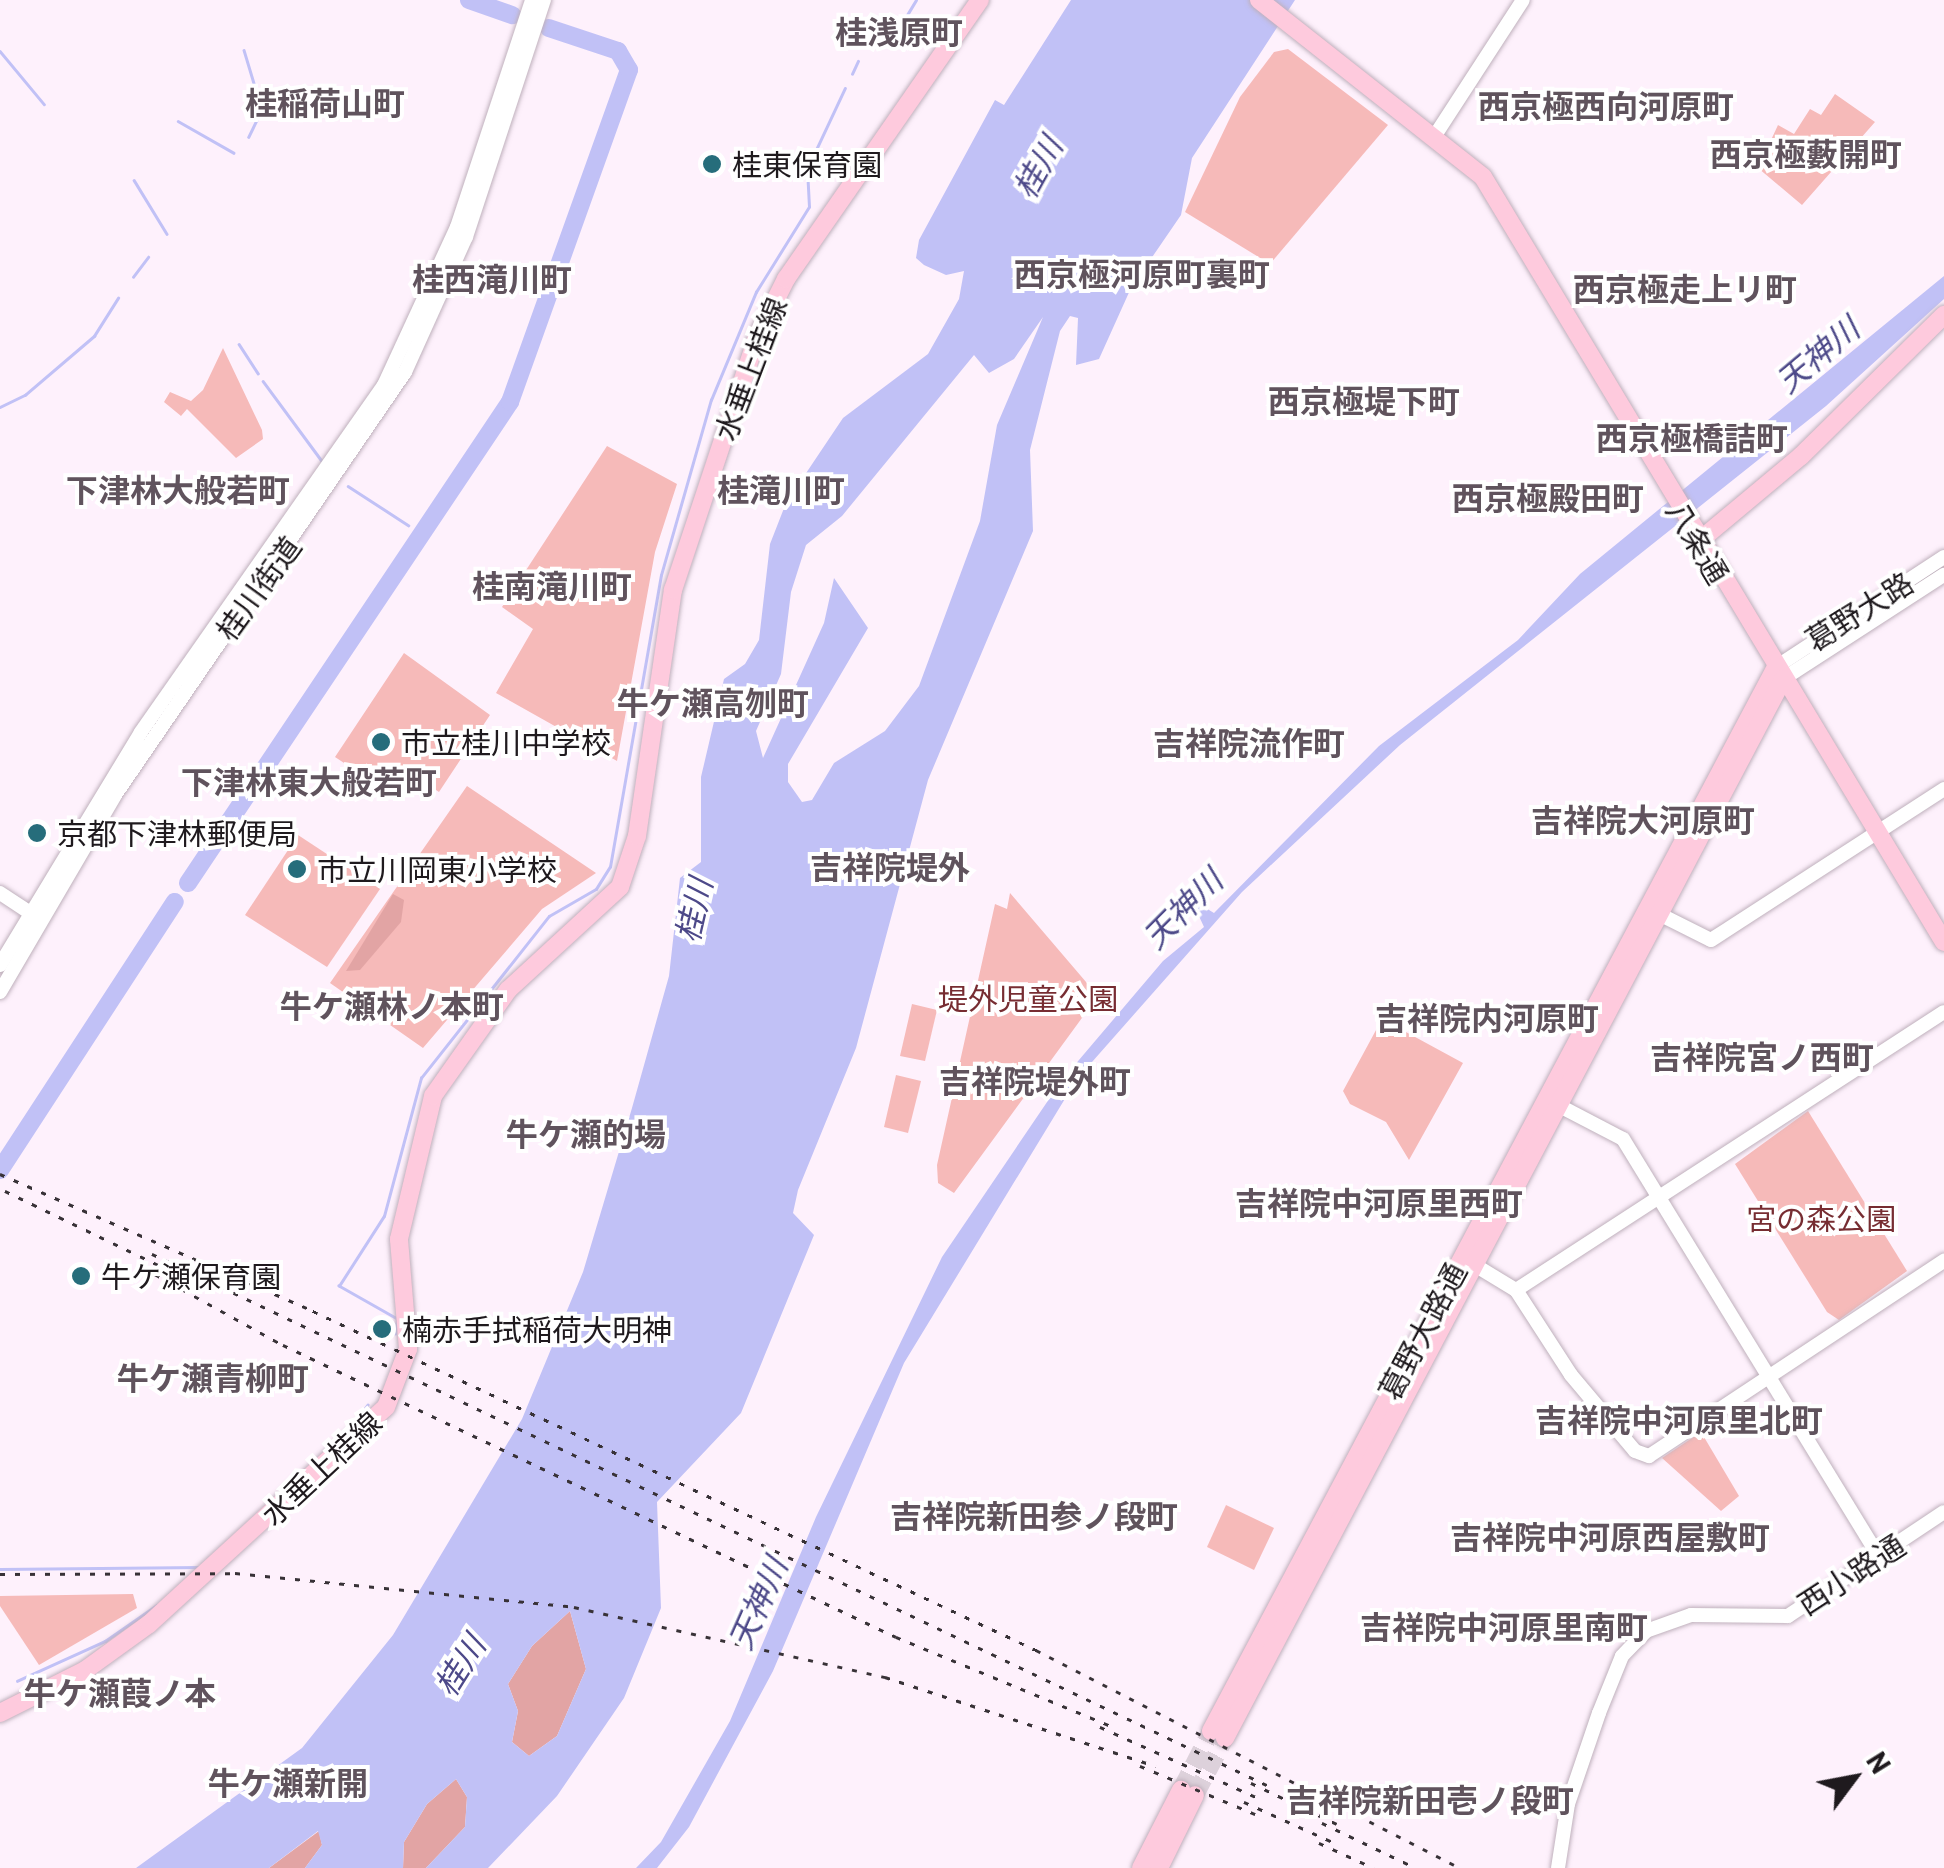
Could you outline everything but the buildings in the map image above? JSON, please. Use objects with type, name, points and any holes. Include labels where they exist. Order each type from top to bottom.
[{"type":"main road","name":"水垂上桂線","points":[[0,1713],[84,1671],[149,1624],[386,1407],[408,1349],[400,1239],[433,1096],[508,990],[620,887],[637,836],[673,590],[756,338],[786,279],[980,0]]},
{"type":"main road","name":"八条通","points":[[1259,0],[1483,177],[1664,486],[1944,942]]},
{"type":"main road","points":[[1695,537],[1801,456],[1944,316]]},
{"type":"main road","name":"葛野大路通","points":[[1509,1181],[1472,1264],[1218,1735],[1633,943],[1779,673]]},
{"type":"main road","points":[[1141,1868],[1188,1793],[1159,1868]]},
{"type":"street","name":"桂川街道","points":[[0,992],[34,916],[141,732],[384,384],[457,226],[532,0]]},
{"type":"street","name":"桂川街道","points":[[0,965],[404,372],[466,237],[544,0]]},
{"type":"street","points":[[1431,134],[1522,0]]},
{"type":"street","name":"葛野大路","points":[[1779,673],[1944,556]]},
{"type":"street","name":"葛野大路","points":[[1779,673],[1944,575]]},
{"type":"street","points":[[1651,910],[1712,940],[1944,789]]},
{"type":"street","points":[[0,893],[34,916]]},
{"type":"street","points":[[1516,1290],[1944,1012]]},
{"type":"street","points":[[1552,1102],[1622,1139],[1879,1556]]},
{"type":"street","points":[[1472,1264],[1516,1290],[1635,1451],[1649,1456],[1944,1261]]},
{"type":"street","name":"西小路通","points":[[1558,1868],[1568,1804],[1622,1656],[1669,1619],[1788,1616],[1944,1512]]},
{"type":"green space","points":[[1288,49],[1388,125],[1270,264],[1185,212],[1240,97],[1274,52]]},
{"type":"green space","points":[[1835,94],[1875,122],[1802,205],[1758,168],[1778,125],[1794,134],[1810,109],[1821,115]]},
{"type":"green space","points":[[223,348],[262,430],[263,439],[236,458],[187,409],[181,416],[164,402],[170,392],[191,401],[203,390]]},
{"type":"green space","points":[[607,446],[677,484],[655,552],[617,761],[496,693],[533,629],[502,607]]},
{"type":"green space","points":[[404,653],[490,715],[439,792],[415,776],[394,796],[335,757]]},
{"type":"green space","points":[[467,786],[596,873],[542,909],[423,1048],[330,983]]},
{"type":"green space","points":[[298,835],[380,889],[327,967],[245,915]]},
{"type":"green space","name":"堤外児童公園","points":[[1010,893],[1098,996],[954,1193],[938,1183],[937,1165],[995,904],[1007,909]]},
{"type":"green space","points":[[912,1004],[937,1010],[925,1061],[900,1056]]},
{"type":"green space","points":[[1382,1019],[1463,1063],[1409,1160],[1386,1122],[1350,1104],[1343,1091]]},
{"type":"green space","points":[[896,1075],[921,1081],[908,1133],[884,1127]]},
{"type":"green space","name":"宮の森公園","points":[[1808,1111],[1907,1271],[1839,1320],[1827,1312],[1735,1164]]},
{"type":"green space","points":[[1701,1432],[1739,1496],[1721,1511],[1662,1458]]},
{"type":"green space","points":[[1226,1505],[1274,1528],[1254,1570],[1207,1547]]},
{"type":"green space","points":[[133,1594],[137,1608],[39,1665],[0,1606],[0,1596]]},
{"type":"shaded area","points":[[393,894],[404,900],[401,922],[360,970],[346,971]]},
{"type":"shaded area","points":[[570,1611],[586,1669],[557,1736],[529,1756],[512,1742],[518,1711],[508,1684],[532,1646]]},
{"type":"shaded area","points":[[456,1779],[467,1797],[465,1827],[426,1868],[403,1868],[404,1842],[427,1804]]},
{"type":"shaded area","points":[[319,1831],[322,1845],[305,1868],[269,1868]]},
{"type":"water","name":"桂川","points":[[1071,0],[1295,0],[1192,158],[1181,215],[1131,288],[1099,359],[1076,365],[1078,318],[1070,316],[1060,331],[1030,450],[1033,531],[928,780],[856,1048],[798,1190],[793,1213],[814,1235],[741,1413],[657,1502],[661,1608],[624,1698],[557,1796],[488,1868],[426,1868],[465,1827],[467,1797],[456,1779],[427,1804],[404,1842],[403,1868],[305,1868],[322,1845],[318,1831],[269,1868],[136,1868],[302,1748],[393,1635],[522,1419],[583,1272],[632,1108],[669,976],[680,878],[701,862],[701,777],[724,679],[745,664],[759,640],[770,544],[786,503],[843,418],[928,354],[959,299],[964,271],[946,275],[924,265],[916,258],[919,240],[995,100],[1004,105]],"holes":[[[1043,317],[997,425],[980,521],[919,686],[885,731],[834,763],[812,800],[802,802],[788,782],[788,764],[868,628],[834,578],[824,623],[763,758],[756,731],[781,674],[791,592],[806,545],[842,516],[974,355],[989,373],[1014,359]],[[570,1611],[586,1669],[557,1736],[529,1756],[512,1742],[518,1711],[508,1684],[532,1646]]]},
{"type":"water","points":[[1944,276],[1944,299],[1826,406],[1400,745],[1242,892],[1077,1079],[904,1363],[773,1671],[689,1827],[657,1868],[636,1868],[661,1842],[730,1721],[816,1517],[942,1257],[1062,1080],[1163,961],[1204,927],[1191,899],[1214,913],[1379,746],[1518,640],[1580,574]]},
{"type":"waterway","points":[[469,0],[512,15]]},
{"type":"waterway","points":[[907,15],[916,0]]},
{"type":"waterway","points":[[866,46],[890,15]]},
{"type":"waterway","points":[[188,883],[510,402],[629,70],[618,51],[549,28]]},
{"type":"waterway","points":[[244,50],[262,110],[249,137]]},
{"type":"waterway","points":[[0,51],[44,104]]},
{"type":"waterway","points":[[852,74],[858,61]]},
{"type":"waterway","points":[[395,1334],[397,1319],[339,1286],[384,1216],[421,1078],[549,916],[596,889],[610,867],[661,575],[711,400],[756,292],[809,207],[807,169],[845,88]]},
{"type":"waterway","points":[[178,121],[234,153]]},
{"type":"waterway","points":[[134,180],[167,234]]},
{"type":"waterway","points":[[133,277],[148,257]]},
{"type":"waterway","points":[[0,407],[25,395],[94,336],[118,298]]},
{"type":"waterway","points":[[239,344],[258,373]]},
{"type":"waterway","points":[[263,381],[322,461]]},
{"type":"waterway","points":[[348,486],[408,525]]},
{"type":"waterway","points":[[0,1170],[175,902]]},
{"type":"waterway","points":[[347,1432],[367,1405]]},
{"type":"waterway","points":[[0,1569],[201,1567]]},
{"type":"waterway","points":[[17,1681],[105,1641],[157,1605]]},
{"type":"tunnel","points":[[1181,1790],[1211,1731]]},
{"type":"tunnel","points":[[1195,1795],[1225,1738]]},
{"type":"railway","points":[[0,1174],[313,1311],[1036,1650],[1460,1868]]},
{"type":"railway","points":[[5,1191],[162,1267]]},
{"type":"railway","points":[[152,1254],[1267,1785]]},
{"type":"railway","points":[[142,1267],[283,1345],[896,1637],[1113,1727]]},
{"type":"railway","points":[[0,1574],[235,1573],[574,1607],[885,1677],[1156,1766]]},
{"type":"railway","points":[[1100,1727],[1260,1799]]},
{"type":"railway","points":[[1140,1766],[1255,1814]]},
{"type":"railway","points":[[1251,1783],[1337,1824]]},
{"type":"railway","points":[[1244,1802],[1335,1843]]},
{"type":"railway","points":[[1322,1823],[1416,1868]]},
{"type":"railway","points":[[1319,1843],[1374,1868]]},
{"type":"place","name":"桂東保育園","points":[[712,164]]},
{"type":"place","name":"市立桂川中学校","points":[[381,742]]},
{"type":"place","name":"京都下津林郵便局","points":[[37,833]]},
{"type":"place","name":"市立川岡東小学校","points":[[297,869]]},
{"type":"place","name":"牛ケ瀬保育園","points":[[81,1276]]},
{"type":"place","name":"楠赤手拭稲荷大明神","points":[[382,1329]]},
{"type":"district","name":"桂浅原町","points":[[899,31]]},
{"type":"district","name":"桂稲荷山町","points":[[325,102]]},
{"type":"district","name":"西京極西向河原町","points":[[1606,105]]},
{"type":"district","name":"西京極藪開町","points":[[1806,153]]},
{"type":"district","name":"西京極河原町裏町","points":[[1142,273]]},
{"type":"district","name":"桂西滝川町","points":[[492,278]]},
{"type":"district","name":"西京極走上リ町","points":[[1685,288]]},
{"type":"district","name":"西京極堤下町","points":[[1364,400]]},
{"type":"district","name":"西京極橋詰町","points":[[1692,437]]},
{"type":"district","name":"下津林大般若町","points":[[178,489]]},
{"type":"district","name":"桂滝川町","points":[[781,489]]},
{"type":"district","name":"西京極殿田町","points":[[1548,497]]},
{"type":"district","name":"桂南滝川町","points":[[552,585]]},
{"type":"district","name":"牛ケ瀬高刎町","points":[[713,702]]},
{"type":"district","name":"吉祥院流作町","points":[[1249,742]]},
{"type":"district","name":"下津林東大般若町","points":[[309,781]]},
{"type":"district","name":"吉祥院大河原町","points":[[1643,819]]},
{"type":"district","name":"吉祥院堤外","points":[[890,866]]},
{"type":"district","name":"牛ケ瀬林ノ本町","points":[[392,1005]]},
{"type":"district","name":"吉祥院内河原町","points":[[1487,1017]]},
{"type":"district","name":"吉祥院宮ノ西町","points":[[1762,1056]]},
{"type":"district","name":"吉祥院堤外町","points":[[1035,1080]]},
{"type":"district","name":"牛ケ瀬的場","points":[[586,1133]]},
{"type":"district","name":"吉祥院中河原里西町","points":[[1379,1202]]},
{"type":"district","name":"牛ケ瀬青柳町","points":[[213,1377]]},
{"type":"district","name":"吉祥院中河原里北町","points":[[1679,1419]]},
{"type":"district","name":"吉祥院新田参ノ段町","points":[[1034,1515]]},
{"type":"district","name":"吉祥院中河原西屋敷町","points":[[1610,1536]]},
{"type":"district","name":"吉祥院中河原里南町","points":[[1504,1626]]},
{"type":"district","name":"牛ケ瀬葭ノ本","points":[[120,1692]]},
{"type":"district","name":"牛ケ瀬新開","points":[[288,1782]]},
{"type":"district","name":"吉祥院新田壱ノ段町","points":[[1430,1799]]},
{"type":"water label","name":"天神川","points":[[1817,354]]},
{"type":"water label","name":"天神川","points":[[1182,908]]},
{"type":"water label","name":"天神川","points":[[757,1603]]}]
